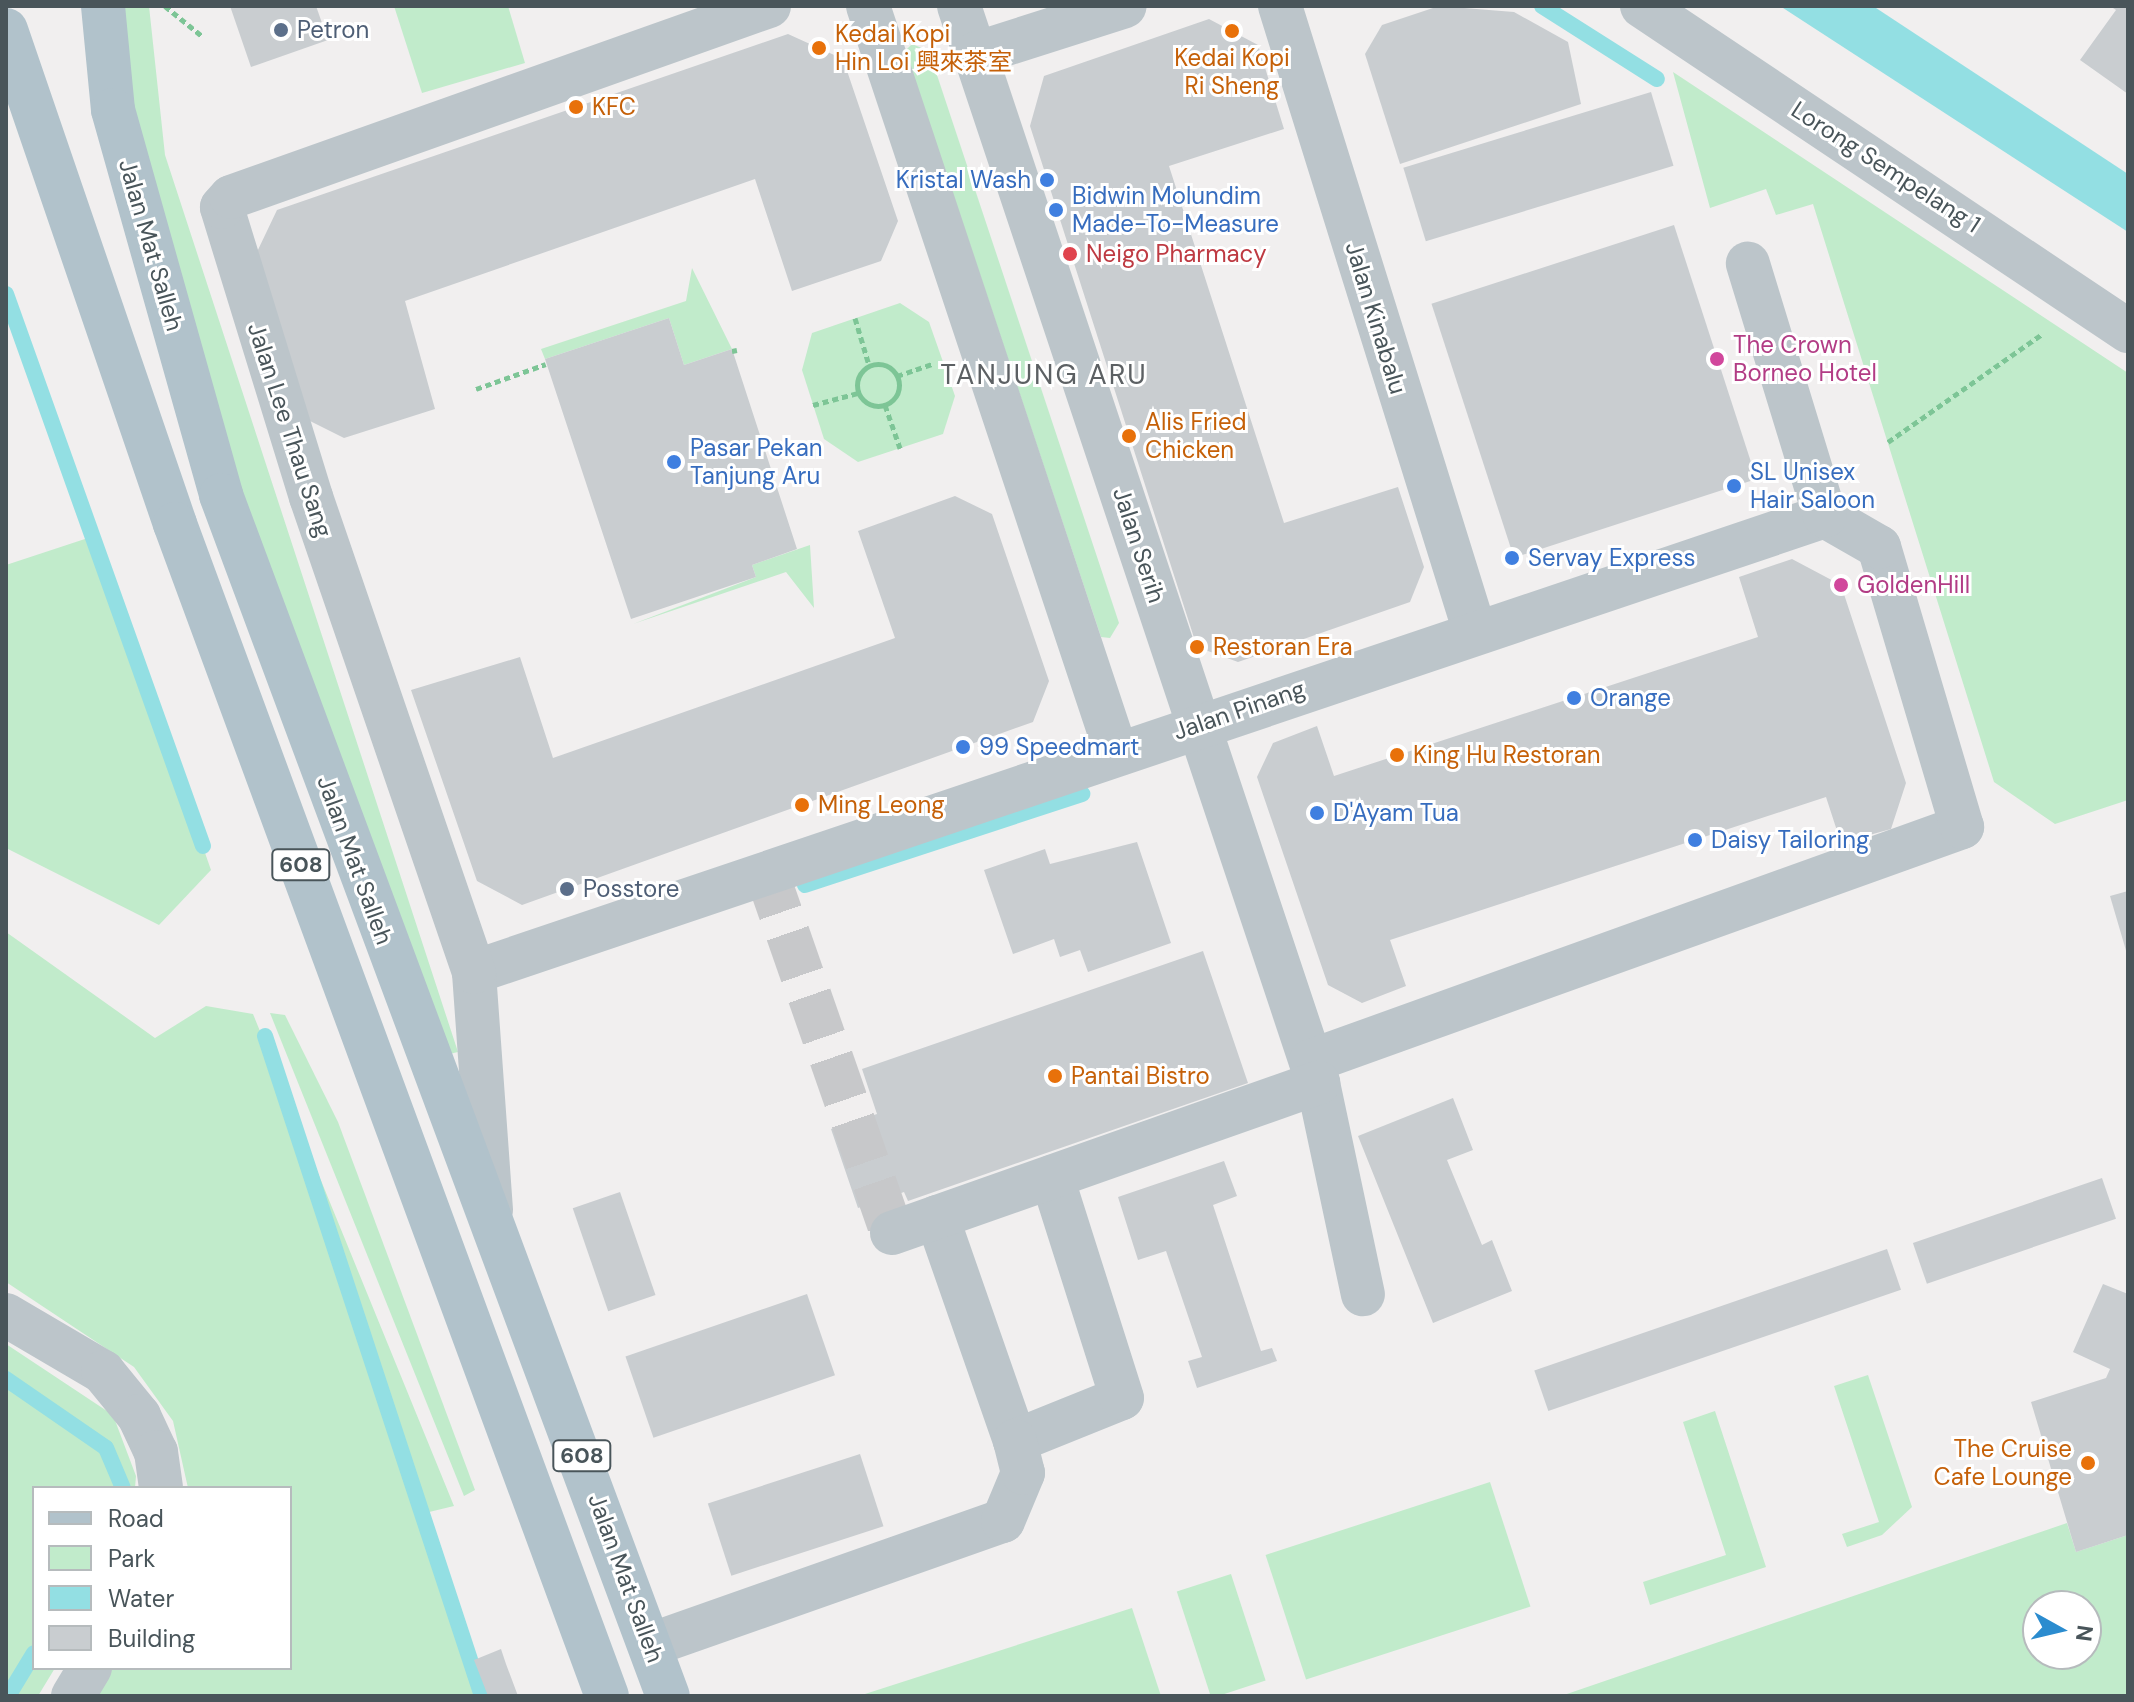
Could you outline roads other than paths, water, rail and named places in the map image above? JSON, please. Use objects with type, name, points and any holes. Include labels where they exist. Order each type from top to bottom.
[{"type":"main road","name":"Jalan Mat Salleh","points":[[103,6],[113,110],[221,495],[668,1696]]},
{"type":"main road","name":"Jalan Mat Salleh","points":[[6,30],[175,524],[607,1696]]},
{"type":"street","name":"Jalan Lee Thau Sang","points":[[491,1217],[474,972],[311,497],[222,207],[231,197],[769,6]]},
{"type":"street","points":[[868,6],[1116,752]]},
{"type":"street","name":"Jalan Serih","points":[[959,6],[1314,1072],[1363,1294]]},
{"type":"street","points":[[975,54],[1125,6]]},
{"type":"street","name":"Jalan Kinabalu","points":[[1280,6],[1474,629]]},
{"type":"street","name":"Lorong Sempelang 1","points":[[1642,6],[2128,331]]},
{"type":"street","points":[[892,1233],[1052,1177],[1314,1072],[1962,827],[1879,547],[1825,516],[1748,264]]},
{"type":"street","name":"Jalan Pinang","points":[[474,972],[1474,629],[1825,516]]},
{"type":"street","points":[[1015,1441],[1122,1398],[1052,1177]]},
{"type":"street","points":[[650,1645],[1003,1521],[1023,1473],[1015,1441],[937,1217]]},
{"type":"street","points":[[6,1315],[103,1372],[139,1416],[156,1452],[161,1486]]},
{"type":"street","points":[[73,1696],[89,1670]]},
{"type":"water","points":[[1780,6],[1873,6],[2128,174],[2128,232]]},
{"type":"waterway","points":[[1542,6],[1657,79]]},
{"type":"waterway","points":[[6,294],[203,846]]},
{"type":"waterway","points":[[805,885],[1082,794]]},
{"type":"waterway","points":[[265,1036],[482,1696]]},
{"type":"waterway","points":[[6,1379],[106,1448],[122,1486]]},
{"type":"waterway","points":[[8,1696],[32,1656]]},
{"type":"tunnel","points":[[766,871],[892,1233]]},
{"type":"place","name":"Petron","points":[[281,30]]},
{"type":"place","name":"Kedai Kopi Ri Sheng","points":[[1232,31]]},
{"type":"place","name":"Kedai Kopi Hin Loi 興來茶室","points":[[819,48]]},
{"type":"place","name":"KFC","points":[[576,107]]},
{"type":"place","name":"Kristal Wash","points":[[1047,180]]},
{"type":"place","name":"Bidwin Molundim Made-To-Measure","points":[[1056,210]]},
{"type":"place","name":"Neigo Pharmacy","points":[[1070,254]]},
{"type":"place","name":"The Crown Borneo Hotel","points":[[1717,359]]},
{"type":"place","name":"Alis Fried Chicken","points":[[1129,436]]},
{"type":"place","name":"Pasar Pekan Tanjung Aru","points":[[674,462]]},
{"type":"place","name":"SL Unisex Hair Saloon","points":[[1734,486]]},
{"type":"place","name":"Servay Express","points":[[1512,558]]},
{"type":"place","name":"GoldenHill","points":[[1841,585]]},
{"type":"place","name":"Restoran Era","points":[[1197,647]]},
{"type":"place","name":"Orange","points":[[1574,698]]},
{"type":"place","name":"99 Speedmart","points":[[963,747]]},
{"type":"place","name":"King Hu Restoran","points":[[1397,755]]},
{"type":"place","name":"Ming Leong","points":[[802,805]]},
{"type":"place","name":"D'Ayam Tua","points":[[1317,813]]},
{"type":"place","name":"Daisy Tailoring","points":[[1695,840]]},
{"type":"place","name":"Posstore","points":[[567,889]]},
{"type":"place","name":"Pantai Bistro","points":[[1055,1076]]},
{"type":"place","name":"The Cruise Cafe Lounge","points":[[2088,1463]]},
{"type":"district","name":"TANJUNG ARU","points":[[1044,375]]}]
